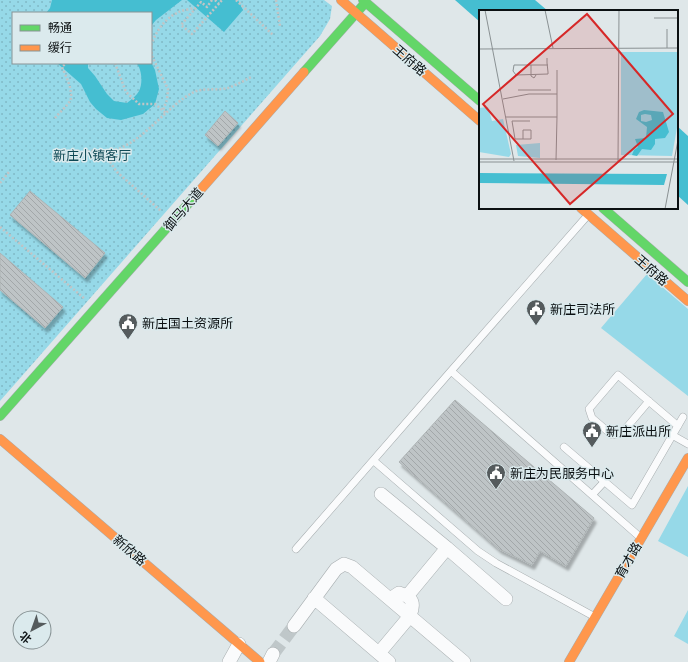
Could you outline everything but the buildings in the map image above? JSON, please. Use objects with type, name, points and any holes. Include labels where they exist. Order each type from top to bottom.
[{"type":"street","name":"王府路","points":[[341,0],[479,120]]},
{"type":"street","name":"王府路","points":[[365,1],[479,100]]},
{"type":"street","name":"御马大道","points":[[0,416],[356,14],[365,1]]},
{"type":"street","name":"王府路","points":[[604,209],[688,282]]},
{"type":"street","name":"王府路","points":[[591,211],[688,301]]},
{"type":"street","name":"新欣路","points":[[0,439],[260,662]]},
{"type":"street","name":"育才路","points":[[569,662],[688,458]]},
{"type":"street","points":[[381,494],[506,599]]},
{"type":"street","points":[[408,596],[447,548]]},
{"type":"street","points":[[294,626],[336,569],[344,564],[352,567],[464,662]]},
{"type":"street","points":[[379,653],[410,616],[413,609],[411,600],[408,596],[399,593],[390,599]]},
{"type":"street","points":[[314,598],[389,662]]},
{"type":"street","points":[[229,662],[239,644]]},
{"type":"lane","points":[[296,549],[591,211]]},
{"type":"lane","points":[[451,371],[641,538]]},
{"type":"lane","points":[[649,401],[622,433],[612,435],[592,418],[589,409],[618,375],[649,401],[678,426]]},
{"type":"lane","points":[[564,447],[632,505],[683,417]]},
{"type":"lane","points":[[672,435],[688,444]]},
{"type":"lane","points":[[374,461],[478,551],[496,563],[595,617]]},
{"type":"lane","points":[[592,495],[604,482]]},
{"type":"path","points":[[207,7],[214,0],[219,4]]},
{"type":"path","points":[[212,11],[201,2],[181,25],[192,34],[222,0]]},
{"type":"path","points":[[236,0],[273,35]]},
{"type":"path","points":[[276,0],[280,26]]},
{"type":"path","points":[[152,43],[161,26],[171,17],[178,12],[196,8]]},
{"type":"path","points":[[152,56],[168,89],[165,112]]},
{"type":"path","points":[[55,118],[70,101],[71,92],[62,67],[65,64]]},
{"type":"path","points":[[115,64],[126,92],[139,104],[155,104],[165,112]]},
{"type":"path","points":[[76,155],[86,151],[117,149],[142,134],[165,112],[193,92],[208,89],[227,88],[243,82],[251,77]]},
{"type":"path","points":[[109,150],[110,162],[116,172],[172,221]]},
{"type":"path","points":[[0,183],[10,172]]},
{"type":"path","points":[[0,227],[96,308]]},
{"type":"green space","name":"新庄小镇客厅","points":[[0,0],[324,0],[332,6],[330,19],[320,36],[0,401]]},
{"type":"green space","points":[[647,274],[688,309],[688,396],[601,328]]},
{"type":"green space","points":[[688,486],[688,557],[658,541]]},
{"type":"green space","points":[[688,610],[688,644],[674,636]]},
{"type":"shaded area","points":[[52,0],[182,0],[152,25],[152,12],[47,12],[50,8]]},
{"type":"shaded area","points":[[187,0],[238,0],[243,10],[224,32]]},
{"type":"shaded area","points":[[455,0],[535,0],[547,10],[479,10],[479,21]]},
{"type":"shaded area","points":[[58,64],[88,64],[88,68],[114,101],[127,103],[137,94],[140,88],[141,72],[137,64],[152,64],[155,70],[159,89],[155,104],[143,114],[121,120],[107,118],[96,109],[90,102],[81,84]]},
{"type":"shaded area","points":[[678,127],[688,136],[688,205],[678,196]]},
{"type":"tunnel","points":[[273,654],[294,626]]},
{"type":"traffic: fast","points":[[363,0],[479,100]]},
{"type":"traffic: fast","points":[[304,72],[366,2]]},
{"type":"traffic: fast","points":[[0,416],[195,196]]},
{"type":"traffic: fast","points":[[604,209],[688,282]]},
{"type":"traffic: slow","points":[[341,0],[479,120]]},
{"type":"traffic: slow","points":[[195,196],[304,72]]},
{"type":"traffic: slow","points":[[582,209],[688,301]]},
{"type":"traffic: slow","points":[[0,439],[260,662]]},
{"type":"traffic: slow","points":[[569,662],[688,458]]},
{"type":"place","name":"新庄司法所","points":[[536,326]]},
{"type":"place","name":"新庄国土资源所","points":[[128,340]]},
{"type":"place","name":"新庄派出所","points":[[592,448]]},
{"type":"place","name":"新庄为民服务中心","points":[[496,490]]}]
